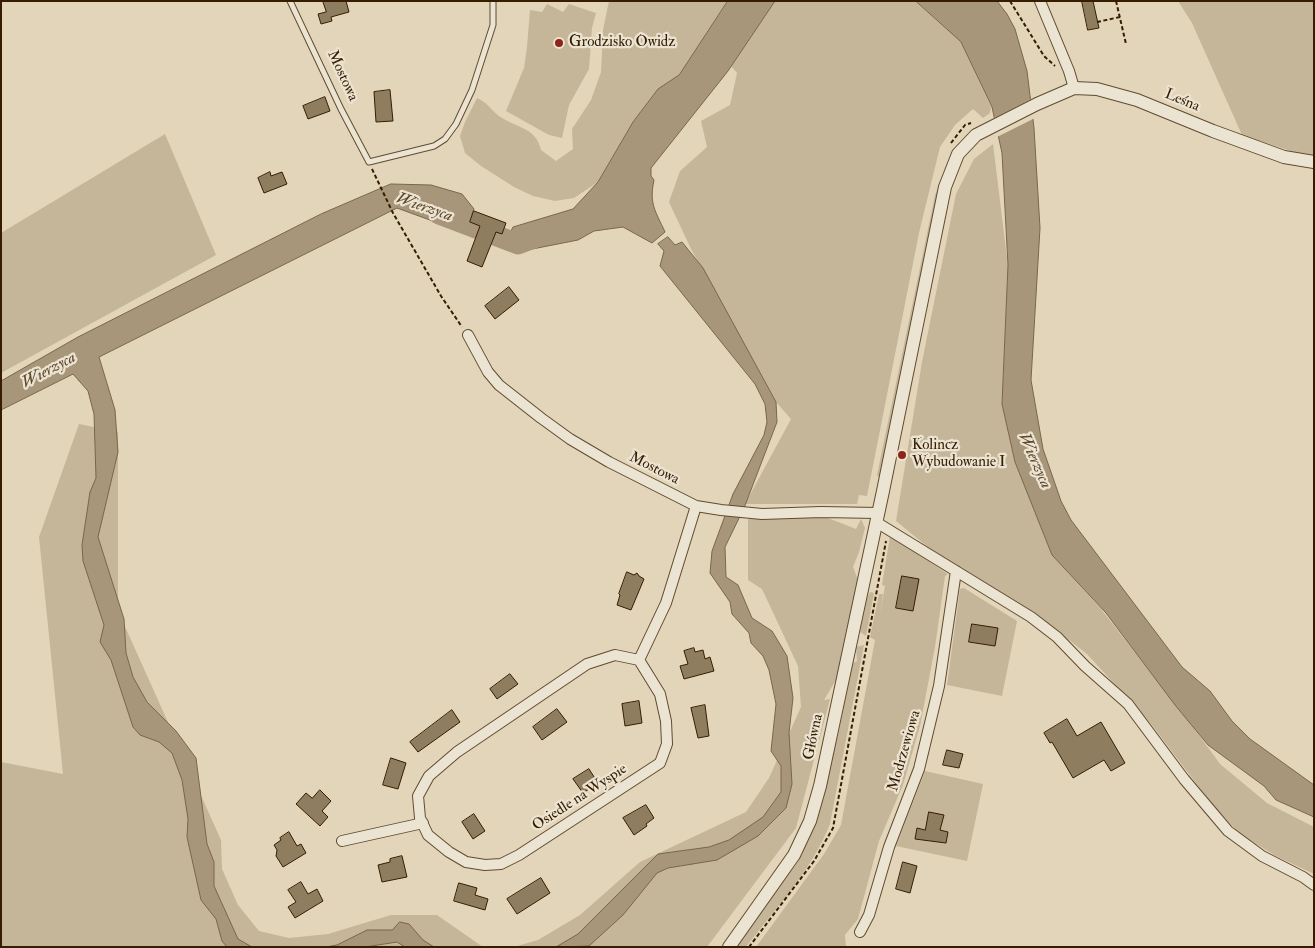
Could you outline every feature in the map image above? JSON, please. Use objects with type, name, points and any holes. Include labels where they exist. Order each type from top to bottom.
[{"type":"street","points":[[1040,1],[1069,71],[1074,88]]},
{"type":"street","name":"Leśna","points":[[993,127],[1037,104],[1074,88],[1097,89],[1137,100],[1275,154],[1314,162]]},
{"type":"street","name":"Główna","points":[[730,947],[794,855],[810,821],[820,786],[945,187],[958,154],[976,136],[993,127]]},
{"type":"street","name":"Mostowa","points":[[468,335],[488,372],[500,385],[541,418],[570,439],[609,462],[696,506],[762,514],[821,512],[877,518]]},
{"type":"street","points":[[638,660],[666,603],[696,506]]},
{"type":"street","points":[[877,518],[956,571],[1031,617],[1057,637],[1085,666],[1128,704],[1184,778],[1228,831],[1262,856],[1303,877],[1314,885]]},
{"type":"street","name":"Modrzewiowa","points":[[860,932],[869,915],[888,847],[919,769],[939,686],[956,571]]},
{"type":"street","name":"Osiedle na Wyspie","points":[[615,655],[638,660],[660,694],[666,721],[667,744],[660,763],[519,855],[501,864],[485,865],[466,862],[449,852],[428,835],[420,818],[418,796],[429,776],[457,752],[587,664],[615,655]]},
{"type":"street","points":[[342,841],[423,823]]},
{"type":"lane","name":"Mostowa","points":[[290,1],[341,109],[369,162]]},
{"type":"lane","points":[[369,162],[434,146],[445,139],[451,132],[472,90],[492,25],[493,1]]},
{"type":"path","points":[[1010,1],[1044,56],[1058,68]]},
{"type":"path","points":[[1116,1],[1126,44]]},
{"type":"path","points":[[1097,22],[1120,17]]},
{"type":"path","points":[[369,162],[377,183],[393,213],[441,296],[468,335]]},
{"type":"shaded area","points":[[609,1],[728,1],[679,75],[658,89],[633,122],[598,182],[574,198],[555,201],[533,196],[514,187],[481,166],[465,153],[460,136],[477,98],[505,120],[530,132],[535,137],[541,150],[556,161],[573,149],[572,129],[591,100],[601,72],[603,30]]},
{"type":"shaded area","points":[[775,1],[916,1],[961,42],[991,107],[990,113],[983,118],[973,109],[955,125],[940,147],[919,233],[867,496],[859,495],[857,504],[745,504],[791,419],[776,402],[691,249],[669,202],[680,171],[707,147],[701,121],[730,105],[737,73],[731,66]]},
{"type":"shaded area","points":[[1178,1],[1314,1],[1314,157],[1242,135],[1192,23]]},
{"type":"shaded area","points":[[547,4],[563,12],[569,4],[596,13],[592,28],[589,69],[569,105],[562,138],[549,135],[506,111],[524,68],[530,10],[542,12]]},
{"type":"shaded area","points":[[165,134],[216,255],[1,373],[1,233]]},
{"type":"shaded area","points":[[993,144],[1008,266],[1002,404],[1015,462],[1052,555],[1101,609],[1220,764],[1267,803],[1314,827],[1314,874],[1276,856],[1240,834],[1211,803],[1151,724],[1087,654],[1051,626],[962,575],[896,521],[922,362],[956,194],[974,159]]},
{"type":"shaded area","points":[[940,182],[880,479],[877,475],[935,195]]},
{"type":"shaded area","points":[[79,424],[118,432],[118,611],[221,840],[222,869],[238,905],[259,931],[289,938],[328,934],[391,915],[437,915],[483,947],[1,947],[1,762],[63,774],[39,537]]},
{"type":"shaded area","points":[[784,517],[828,518],[856,529],[861,519],[865,528],[853,567],[858,580],[840,673],[824,700],[830,699],[796,828],[707,947],[514,947],[538,940],[580,915],[640,862],[746,812],[769,778],[801,707],[798,666],[762,589],[748,580],[748,519]]},
{"type":"shaded area","points":[[890,536],[948,574],[945,576],[935,647],[920,726],[903,785],[879,841],[858,919],[845,935],[846,947],[756,947],[824,854],[841,825],[875,640],[870,637],[879,594],[883,594],[880,614],[885,586],[882,585]]},
{"type":"shaded area","points":[[964,588],[1017,621],[1002,696],[947,685],[960,589]]},
{"type":"shaded area","points":[[870,592],[874,593],[866,636],[860,632]]},
{"type":"shaded area","points":[[864,645],[830,824],[814,857],[792,888],[746,947],[737,947],[766,904],[798,862],[815,826],[839,731],[853,663],[857,661],[856,647]]},
{"type":"shaded area","points":[[925,771],[983,784],[967,861],[896,846]]},
{"type":"water","points":[[728,1],[775,1],[728,71],[651,168],[651,176],[654,180],[653,201],[665,232],[652,243],[623,227],[594,231],[578,240],[517,252],[503,247],[513,227],[573,209],[598,182],[633,122],[658,89],[679,75]]},
{"type":"water","points":[[916,1],[997,1],[1015,29],[1027,71],[1034,128],[1040,228],[1031,380],[1043,449],[1061,501],[1071,520],[1182,667],[1210,691],[1232,721],[1250,739],[1314,785],[1314,817],[1276,800],[1264,786],[1208,745],[1175,705],[1106,613],[1052,555],[1015,462],[1002,404],[1008,265],[1002,153],[992,107],[961,42]]},
{"type":"water","points":[[391,184],[431,185],[462,194],[474,209],[469,222],[460,231],[397,208],[99,357],[115,410],[118,452],[98,537],[124,619],[126,653],[133,677],[147,702],[176,731],[196,758],[207,844],[214,862],[214,886],[238,939],[252,947],[227,947],[222,941],[216,919],[201,900],[187,837],[188,819],[182,780],[172,753],[159,742],[140,735],[133,727],[111,660],[100,642],[104,625],[83,561],[82,545],[90,492],[96,478],[94,414],[88,391],[73,374],[1,410],[1,381],[78,337],[321,214]]},
{"type":"water","points":[[668,237],[675,245],[682,242],[703,268],[776,402],[777,422],[744,508],[725,547],[726,577],[738,585],[752,618],[772,631],[787,656],[793,698],[789,733],[792,784],[786,808],[758,836],[717,860],[668,868],[657,873],[623,915],[589,946],[556,947],[578,934],[658,854],[709,847],[729,840],[763,817],[781,792],[781,766],[771,751],[776,704],[769,670],[763,656],[751,643],[749,633],[732,614],[730,602],[710,573],[712,551],[733,494],[764,435],[767,422],[765,404],[755,384],[660,266],[664,251],[658,244]]},
{"type":"water","points":[[400,922],[409,924],[423,940],[434,947],[405,947],[397,942],[365,947],[326,947],[337,945],[367,930],[392,930]]},
{"type":"pier","points":[[1033,98],[1035,118],[997,137],[992,119]]},
{"type":"building","points":[[323,1],[346,1],[349,12],[331,17],[332,21],[321,24],[318,14],[326,12]]},
{"type":"building","points":[[1082,1],[1093,1],[1099,28],[1088,30]]},
{"type":"building","points":[[390,90],[393,121],[376,122],[374,92]]},
{"type":"building","points":[[325,97],[330,111],[308,119],[303,106]]},
{"type":"building","points":[[270,172],[271,176],[282,172],[287,184],[264,193],[258,178]]},
{"type":"building","points":[[474,211],[506,223],[502,234],[496,232],[482,267],[467,261],[480,226],[470,222]]},
{"type":"building","points":[[509,287],[519,300],[495,319],[485,306]]},
{"type":"building","points":[[627,572],[634,575],[637,573],[644,579],[631,610],[617,605]]},
{"type":"building","points":[[902,576],[919,579],[913,611],[896,608]]},
{"type":"building","points":[[972,624],[998,628],[995,646],[969,642]]},
{"type":"building","points":[[694,648],[695,652],[703,650],[705,659],[710,657],[714,671],[684,679],[680,666],[688,664],[684,651]]},
{"type":"building","points":[[510,674],[518,684],[497,699],[490,689]]},
{"type":"building","points":[[639,701],[642,723],[625,726],[622,704]]},
{"type":"building","points":[[705,705],[709,736],[698,738],[691,708]]},
{"type":"building","points":[[557,709],[567,722],[542,740],[533,727]]},
{"type":"building","points":[[452,710],[460,722],[418,752],[410,742]]},
{"type":"building","points":[[1067,719],[1077,736],[1101,722],[1125,763],[1111,771],[1104,760],[1073,778],[1052,742],[1050,743],[1044,733]]},
{"type":"building","points":[[947,750],[963,754],[959,768],[943,765]]},
{"type":"building","points":[[391,758],[406,763],[398,789],[383,785]]},
{"type":"building","points":[[589,769],[598,783],[583,793],[573,779]]},
{"type":"building","points":[[320,790],[331,801],[322,811],[328,817],[320,826],[296,804],[306,793],[312,798]]},
{"type":"building","points":[[646,805],[654,818],[646,824],[647,826],[634,835],[623,818]]},
{"type":"building","points":[[929,812],[944,815],[940,830],[948,832],[946,843],[915,839],[917,828],[925,830]]},
{"type":"building","points":[[474,814],[485,831],[473,839],[462,822]]},
{"type":"building","points":[[289,832],[297,846],[301,844],[306,853],[283,867],[276,856],[277,850],[274,845]]},
{"type":"building","points":[[402,856],[407,877],[382,882],[378,865]]},
{"type":"building","points":[[903,862],[917,866],[910,893],[896,889]]},
{"type":"building","points":[[541,878],[550,893],[517,914],[507,899]]},
{"type":"building","points":[[301,882],[308,894],[317,889],[323,901],[295,918],[288,907],[296,902],[288,890]]},
{"type":"building","points":[[459,883],[477,888],[475,895],[488,899],[485,910],[454,901]]},
{"type":"waterway","name":"Wierzyca","points":[[439,214],[518,244],[534,238]]},
{"type":"place","name":"Grodzisko Owidz","points":[[559,43]]},
{"type":"place","name":"Kolincz Wybudowanie I","points":[[902,455]]}]
